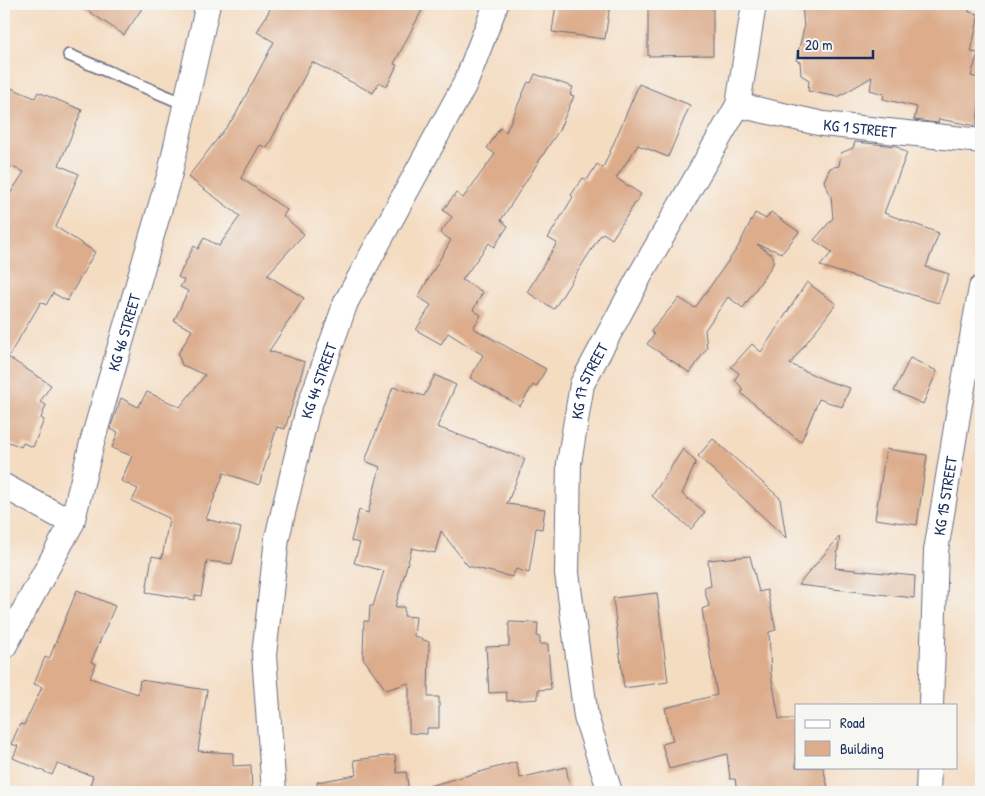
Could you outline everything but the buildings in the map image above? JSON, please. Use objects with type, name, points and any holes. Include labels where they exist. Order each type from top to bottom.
[{"type":"street","name":"KG 46 STREET","points":[[4,647],[72,523],[92,439],[170,173],[208,4]]},
{"type":"street","name":"KG 44 STREET","points":[[274,792],[264,655],[277,538],[307,413],[346,302],[428,156],[466,82],[496,4]]},
{"type":"street","name":"KG 17 STREET","points":[[610,792],[586,717],[567,573],[569,463],[582,384],[643,270],[738,105],[754,4]]},
{"type":"street","name":"KG 1 STREET","points":[[738,105],[823,124],[981,141]]},
{"type":"street","name":"KG 15 STREET","points":[[931,704],[936,551],[958,409],[981,288]]},
{"type":"street","points":[[4,486],[72,523]]},
{"type":"street","points":[[928,792],[929,768]]},
{"type":"lane","points":[[69,55],[186,105]]}]
